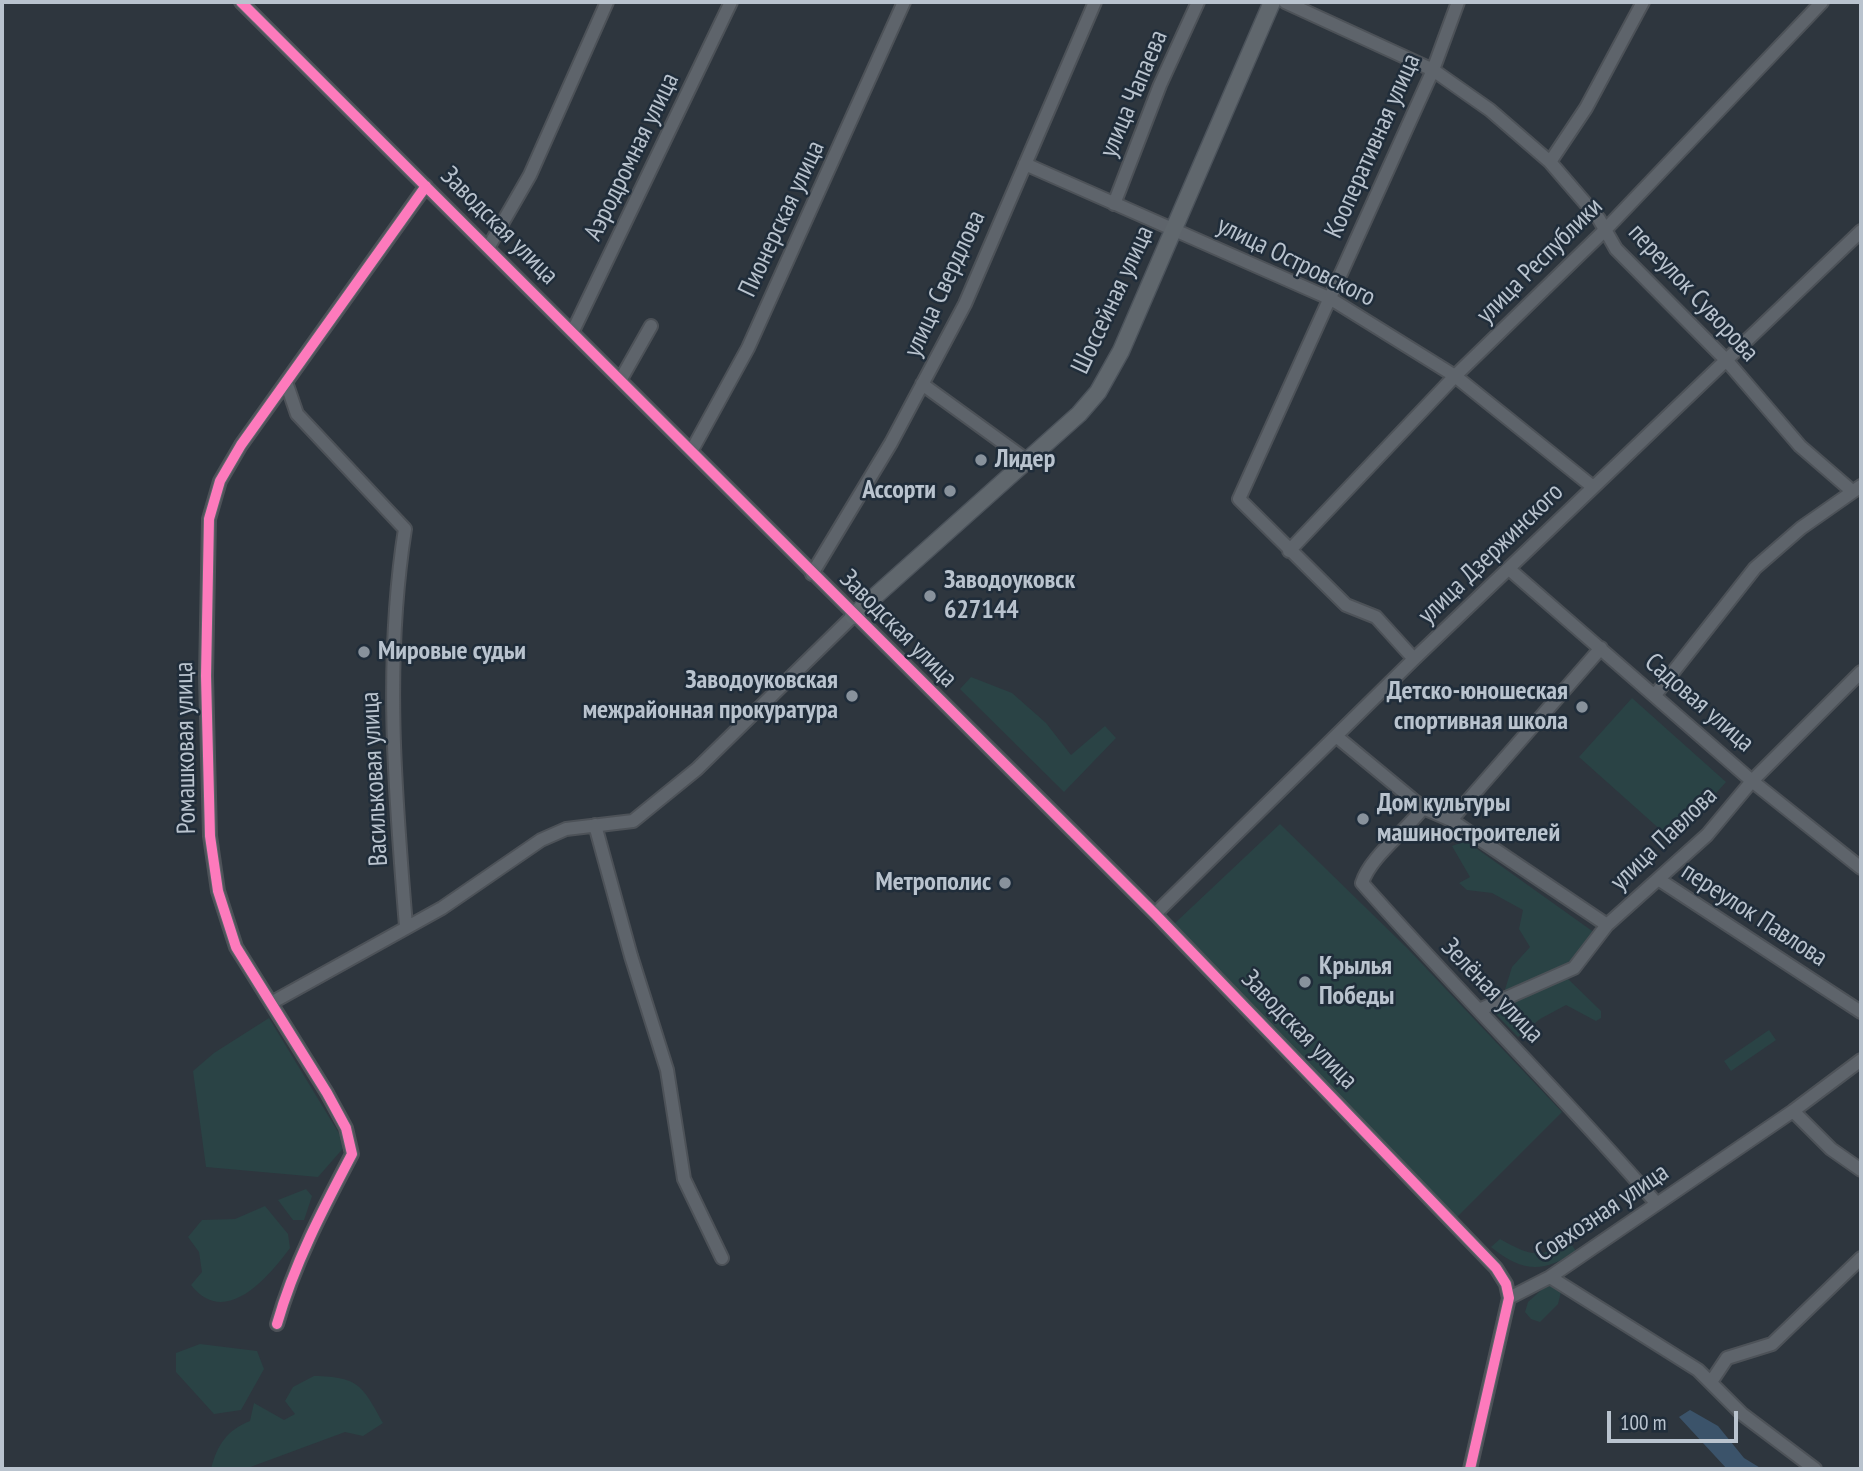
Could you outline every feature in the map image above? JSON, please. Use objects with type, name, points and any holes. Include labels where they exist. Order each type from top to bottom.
[{"type":"main road","name":"Шоссейная улица","points":[[853,616],[1028,461],[1079,414],[1098,392],[1121,351],[1272,2]]},
{"type":"street","name":"Заводская улица","points":[[241,2],[692,450],[853,616],[1155,914],[1496,1268],[1506,1284],[1510,1298]]},
{"type":"street","points":[[488,248],[530,176],[607,2]]},
{"type":"street","name":"Аэродромная улица","points":[[573,331],[731,2]]},
{"type":"street","name":"Пионерская улица","points":[[692,450],[747,348],[904,2]]},
{"type":"street","name":"улица Свердлова","points":[[812,574],[891,443],[965,304],[1095,2]]},
{"type":"street","name":"улица Чапаева","points":[[1114,204],[1160,85],[1198,2]]},
{"type":"street","name":"переулок Суворова","points":[[1286,2],[1433,70],[1490,110],[1550,162],[1599,219],[1616,249],[1727,361],[1800,446],[1857,489]]},
{"type":"street","name":"Кооперативная улица","points":[[1289,551],[1239,499],[1433,70],[1458,2]]},
{"type":"street","points":[[1550,162],[1586,108],[1643,2]]},
{"type":"street","name":"улица Республики","points":[[1289,551],[1455,376],[1604,231],[1822,2]]},
{"type":"street","name":"улица Островского","points":[[1025,164],[1331,299],[1455,376],[1593,487]]},
{"type":"street","name":"Ромашковая улица","points":[[277,1324],[286,1294],[310,1237],[352,1154],[346,1128],[236,947],[218,891],[210,836],[206,676],[209,519],[220,481],[241,445],[426,186]]},
{"type":"street","name":"улица Дзержинского","points":[[1155,914],[1414,659],[1861,231]]},
{"type":"street","points":[[621,379],[651,326]]},
{"type":"street","name":"Васильковая улица","points":[[286,382],[298,415],[405,529],[395,593],[393,672],[395,776],[406,926]]},
{"type":"street","points":[[922,384],[1028,461]]},
{"type":"street","points":[[1655,695],[1755,568],[1801,528],[1857,489]]},
{"type":"street","points":[[1289,551],[1346,605],[1376,617],[1414,659]]},
{"type":"street","name":"Садовая улица","points":[[1509,569],[1752,781],[1861,868]]},
{"type":"street","points":[[271,1003],[442,908],[541,840],[566,829],[633,821],[666,797],[853,616]]},
{"type":"street","points":[[1451,820],[1601,648]]},
{"type":"street","name":"улица Павлова","points":[[1479,1010],[1574,968],[1607,925],[1707,835],[1752,781],[1861,672]]},
{"type":"street","points":[[1336,736],[1423,808],[1451,820],[1607,925]]},
{"type":"street","name":"Зелёная улица","points":[[1423,808],[1405,832],[1366,868],[1362,883],[1566,1100],[1657,1204]]},
{"type":"street","points":[[594,825],[667,1070],[684,1180],[722,1258]]},
{"type":"street","name":"переулок Павлова","points":[[1658,879],[1861,1012]]},
{"type":"street","name":"Совхозная улица","points":[[1510,1298],[1550,1277],[1793,1111],[1861,1060]]},
{"type":"street","points":[[1793,1111],[1831,1149],[1861,1170]]},
{"type":"street","points":[[1711,1382],[1727,1358],[1759,1350],[1788,1331],[1861,1258]]},
{"type":"street","points":[[1550,1277],[1711,1382],[1742,1415],[1815,1469]]},
{"type":"street","points":[[1470,1469],[1510,1298]]},
{"type":"green space","points":[[971,677],[1012,693],[1046,723],[1071,755],[1105,726],[1116,738],[1064,792],[960,689]]},
{"type":"green space","points":[[1632,698],[1726,782],[1673,841],[1579,757]]},
{"type":"green space","points":[[1280,824],[1408,949],[1562,1112],[1454,1220],[1174,924]]},
{"type":"green space","points":[[1466,841],[1595,933],[1576,958],[1503,996],[1512,967],[1530,947],[1519,929],[1523,910],[1492,893],[1467,890],[1459,883],[1470,877],[1452,846]]},
{"type":"green space","points":[[1566,977],[1601,1011],[1601,1018],[1596,1021],[1566,1005],[1540,1019],[1518,1037],[1492,1010]]},
{"type":"green space","points":[[269,1018],[346,1145],[318,1177],[206,1167],[193,1071],[214,1053]]},
{"type":"green space","points":[[1769,1030],[1776,1040],[1731,1071],[1724,1061]]},
{"type":"green space","points":[[306,1189],[312,1196],[304,1220],[293,1220],[278,1200]]},
{"type":"green space","points":[[265,1206],[288,1234],[290,1248],[270,1273],[245,1294],[218,1302],[204,1297],[191,1285],[202,1272],[199,1252],[188,1237],[202,1220],[235,1219]]},
{"type":"green space","points":[[1567,1238],[1576,1251],[1553,1264],[1543,1266],[1523,1265],[1491,1247],[1500,1239],[1527,1252],[1542,1253],[1558,1246]]},
{"type":"green space","points":[[1547,1285],[1555,1286],[1561,1292],[1558,1304],[1540,1322],[1531,1319],[1525,1312],[1528,1302]]},
{"type":"green space","points":[[200,1344],[257,1351],[264,1369],[241,1410],[214,1414],[176,1372],[176,1353]]},
{"type":"green space","points":[[314,1376],[341,1378],[358,1386],[370,1400],[383,1423],[363,1436],[345,1432],[245,1469],[211,1469],[224,1439],[250,1421],[254,1403],[284,1420],[295,1414],[285,1401],[293,1387]]},
{"type":"water","points":[[1690,1410],[1718,1426],[1744,1458],[1762,1469],[1727,1469],[1679,1417]]},
{"type":"cycle path","points":[[241,2],[1155,914],[1496,1268],[1506,1284],[1509,1298],[1470,1469]]},
{"type":"cycle path","points":[[277,1324],[301,1258],[352,1154],[346,1128],[327,1093],[236,947],[218,891],[210,836],[206,676],[209,519],[220,481],[241,445],[426,186]]},
{"type":"place","name":"Лидер","points":[[981,460]]},
{"type":"place","name":"Ассорти","points":[[950,491]]},
{"type":"place","name":"Заводоуковск 627144","points":[[930,596]]},
{"type":"place","name":"Мировые судьи","points":[[364,652]]},
{"type":"place","name":"Заводоуковская межрайонная прокуратура","points":[[852,696]]},
{"type":"place","name":"Детско-юношеская спортивная школа","points":[[1582,707]]},
{"type":"place","name":"Дом культуры машиностроителей","points":[[1363,819]]},
{"type":"place","name":"Метрополис","points":[[1005,883]]},
{"type":"place","name":"Крылья Победы","points":[[1305,982]]}]
